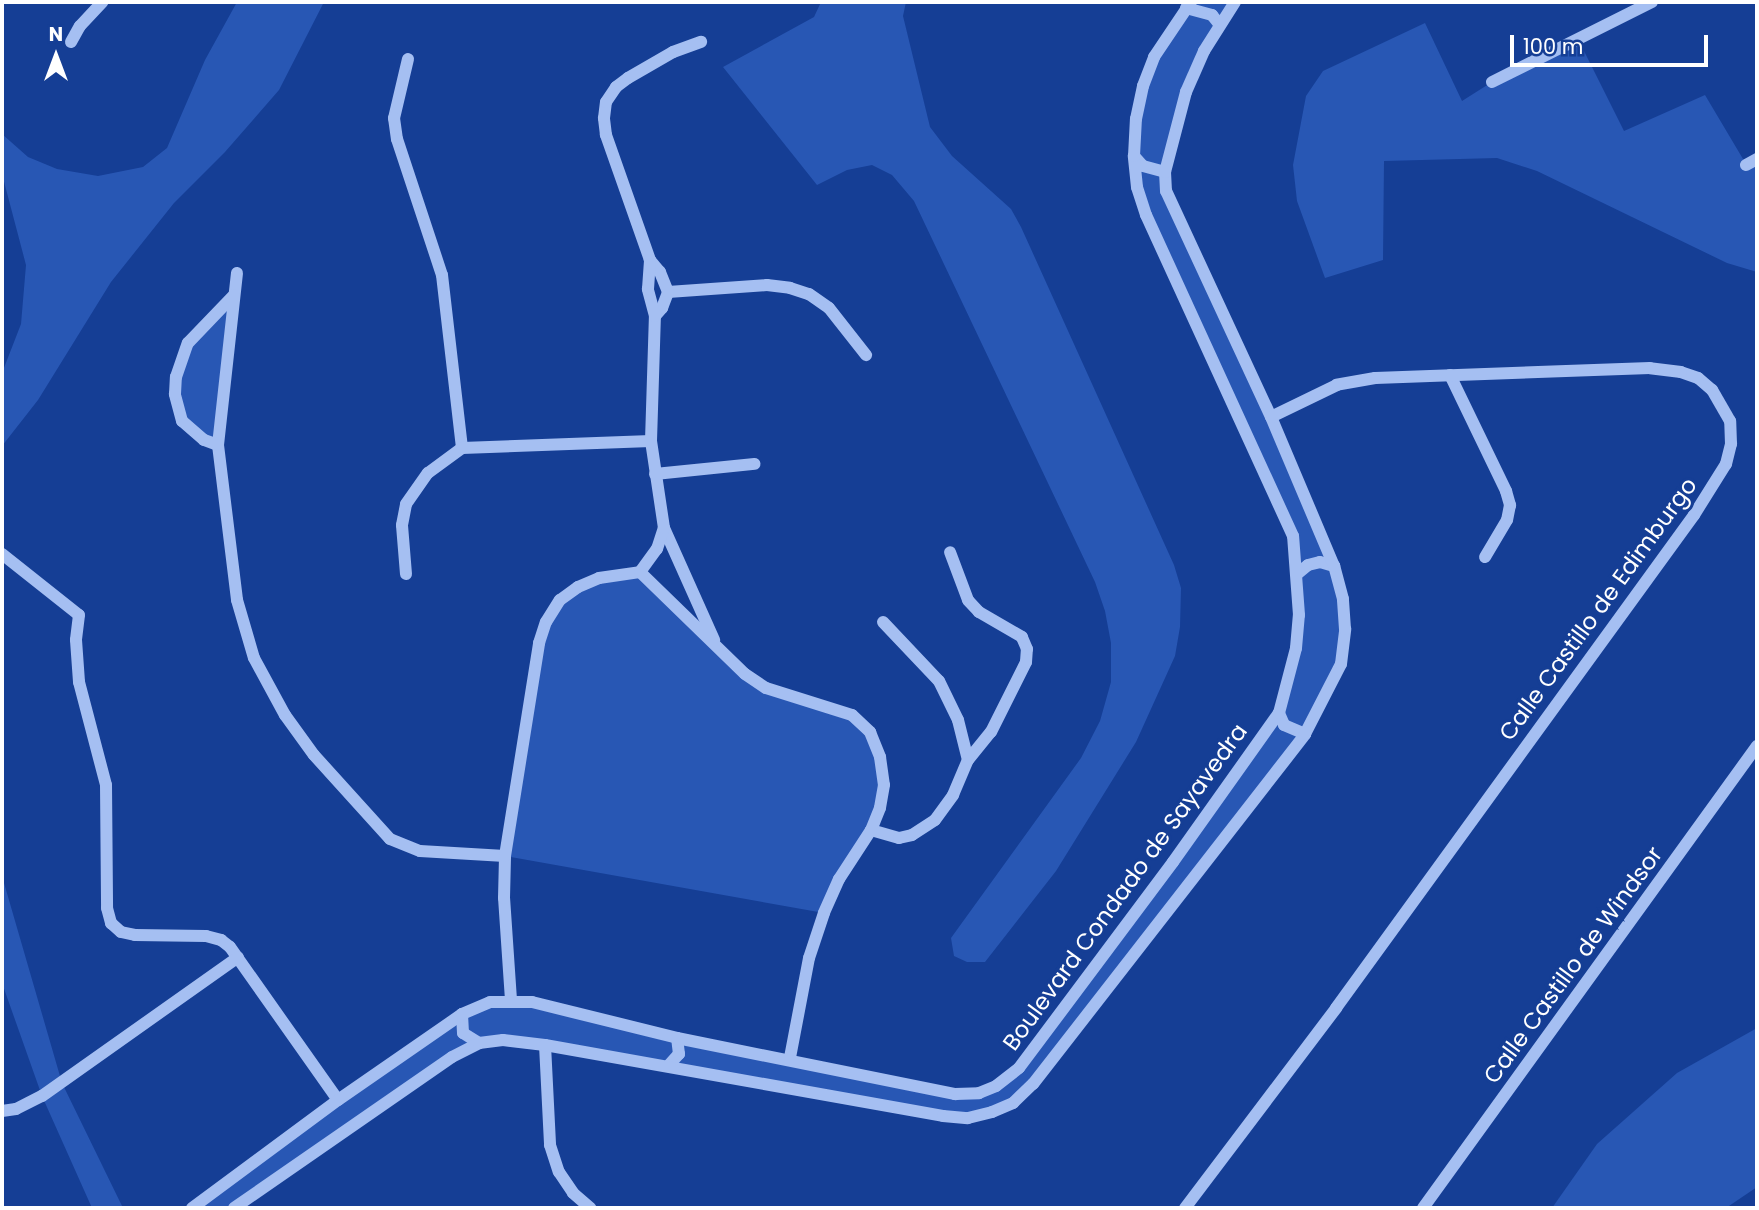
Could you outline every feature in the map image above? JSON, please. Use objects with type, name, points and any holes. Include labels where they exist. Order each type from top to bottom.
[{"type":"street","points":[[71,42],[80,26],[102,2]]},
{"type":"street","name":"Boulevard Condado de Sayavedra","points":[[234,1208],[452,1057],[479,1043],[503,1040],[545,1045],[943,1116],[968,1118],[1013,1104],[1033,1084],[1305,734],[1341,664],[1345,629],[1343,599],[1334,566],[1271,417],[1172,210],[1166,191],[1165,172],[1186,92],[1219,24],[1235,2]]},
{"type":"street","points":[[1492,82],[1652,2]]},
{"type":"street","points":[[1189,5],[1212,15],[1219,24]]},
{"type":"street","name":"Boulevard Condado de Sayavedra","points":[[192,1208],[338,1100],[477,1005],[511,1000],[532,1002],[677,1038],[790,1058],[955,1094],[979,1093],[996,1086],[1027,1058],[1173,862],[1279,713],[1296,648],[1297,574],[1293,536],[1146,215],[1137,187],[1134,156],[1143,86],[1154,57],[1189,5]]},
{"type":"street","points":[[654,316],[662,308],[668,292],[660,272],[650,260],[606,135],[606,102],[628,78],[673,52],[701,42]]},
{"type":"street","points":[[408,59],[398,96],[396,129],[442,275],[462,447]]},
{"type":"street","points":[[1134,156],[1143,166],[1165,172]]},
{"type":"street","points":[[650,260],[648,289],[654,316],[651,440],[664,528],[717,648]]},
{"type":"street","points":[[237,273],[218,445],[237,600],[254,658],[285,715],[345,794],[390,839],[420,851],[505,856]]},
{"type":"street","points":[[668,292],[767,285],[810,294],[829,308],[866,355]]},
{"type":"street","points":[[218,445],[204,440],[182,421],[175,394],[176,377],[188,342],[234,295]]},
{"type":"street","name":"Calle Castillo de Edimburgo","points":[[1185,1208],[1435,873],[1694,514],[1726,464],[1731,444],[1730,421],[1724,406],[1712,390],[1698,378],[1681,372],[1650,368],[1354,380],[1337,385],[1271,417]]},
{"type":"street","points":[[1450,375],[1506,491],[1510,505],[1507,520],[1485,557]]},
{"type":"street","points":[[406,574],[402,525],[406,504],[428,473],[462,447],[651,440]]},
{"type":"street","points":[[655,474],[754,464]]},
{"type":"street","points":[[511,1000],[504,898],[505,856],[539,643],[546,621],[560,600],[578,587],[599,578],[640,572],[657,549],[664,528]]},
{"type":"street","points":[[871,830],[900,838],[924,829],[946,808],[968,760],[991,732],[1026,662],[1027,649],[1023,637],[979,612],[968,600],[950,552]]},
{"type":"street","points":[[2,554],[79,615],[76,640],[79,682],[106,785],[107,908],[111,923],[121,932],[135,935],[206,936],[221,940],[238,957],[338,1100]]},
{"type":"street","points":[[1297,574],[1308,565],[1320,562],[1334,566]]},
{"type":"street","points":[[640,572],[717,648],[766,688],[852,715],[870,732],[880,757],[884,785],[880,808],[871,830],[839,879],[824,913],[809,958],[790,1058]]},
{"type":"street","points":[[883,622],[939,681],[958,720],[968,760]]},
{"type":"street","points":[[1279,713],[1284,725],[1305,734]]},
{"type":"street","name":"Calle Castillo de Windsor","points":[[1423,1208],[1757,746]]},
{"type":"street","points":[[2,1111],[16,1109],[42,1096],[238,957]]},
{"type":"street","points":[[462,1014],[463,1033],[479,1043]]},
{"type":"street","points":[[669,1065],[679,1054],[677,1038]]},
{"type":"street","points":[[545,1045],[550,1145],[559,1172],[573,1193],[590,1208]]},
{"type":"shaded area","points":[[237,2],[324,2],[279,90],[225,152],[174,203],[111,282],[38,400],[2,446],[2,373],[21,324],[26,265],[2,174],[2,134],[28,157],[57,169],[98,176],[143,167],[167,148],[205,60]]},
{"type":"shaded area","points":[[821,2],[906,2],[903,16],[930,127],[952,156],[1011,209],[1021,227],[1174,565],[1181,588],[1180,627],[1175,656],[1136,742],[1056,871],[985,962],[967,962],[954,956],[951,938],[1081,758],[1100,721],[1111,682],[1111,643],[1105,611],[1095,582],[914,201],[892,175],[872,165],[847,170],[817,185],[723,67],[814,17]]},
{"type":"shaded area","points":[[1191,2],[1235,2],[1186,92],[1166,191],[1271,417],[1343,599],[1341,664],[1305,734],[1013,1103],[968,1118],[669,1065],[479,1043],[234,1208],[192,1208],[462,1014],[511,1000],[677,1038],[979,1093],[1019,1068],[1279,713],[1290,676],[1297,554],[1137,187],[1143,86]]},
{"type":"shaded area","points":[[1425,23],[1462,101],[1492,82],[1578,39],[1624,131],[1705,95],[1746,164],[1757,159],[1757,272],[1727,263],[1537,171],[1497,158],[1384,161],[1383,260],[1325,278],[1297,201],[1293,165],[1306,96],[1323,71]]},
{"type":"shaded area","points":[[234,295],[218,445],[204,440],[177,408],[180,358]]},
{"type":"shaded area","points":[[640,572],[745,674],[852,715],[880,757],[880,808],[824,913],[505,856],[546,622],[578,587]]},
{"type":"shaded area","points":[[2,876],[62,1083],[123,1208],[92,1208],[42,1096],[2,983]]},
{"type":"shaded area","points":[[1757,1028],[1757,1187],[1726,1208],[1552,1208],[1597,1144],[1677,1073]]}]
